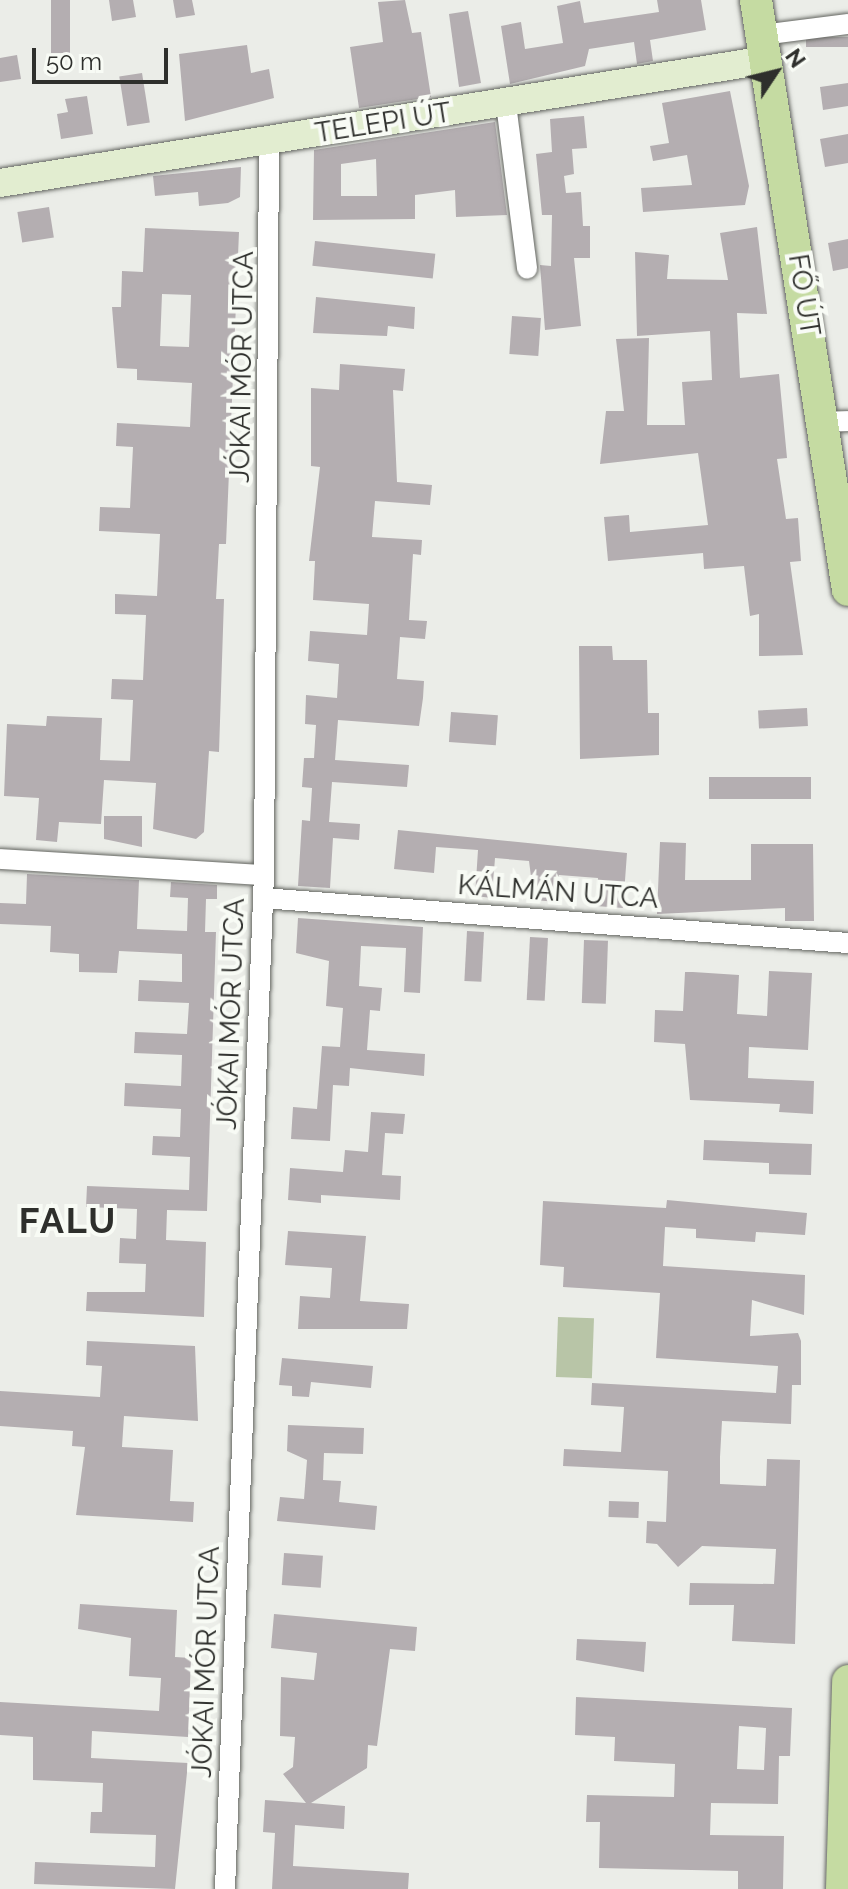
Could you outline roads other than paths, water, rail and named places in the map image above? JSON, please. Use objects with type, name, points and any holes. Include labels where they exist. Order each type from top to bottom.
[{"type":"main road","name":"FŐ ÚT","points":[[756,0],[836,421],[848,590]]},
{"type":"main road","name":"TELEPI ÚT","points":[[0,183],[506,104],[764,47]]},
{"type":"main road","points":[[842,1889],[848,1681]]},
{"type":"street","points":[[764,47],[848,24]]},
{"type":"street","points":[[506,104],[527,269]]},
{"type":"street","name":"JÓKAI MÓR UTCA","points":[[225,1889],[264,875],[269,141]]},
{"type":"street","points":[[0,859],[264,875]]},
{"type":"street","name":"KÁLMÁN UTCA","points":[[263,898],[848,943]]},
{"type":"district","name":"FALU","points":[[68,1221]]}]
